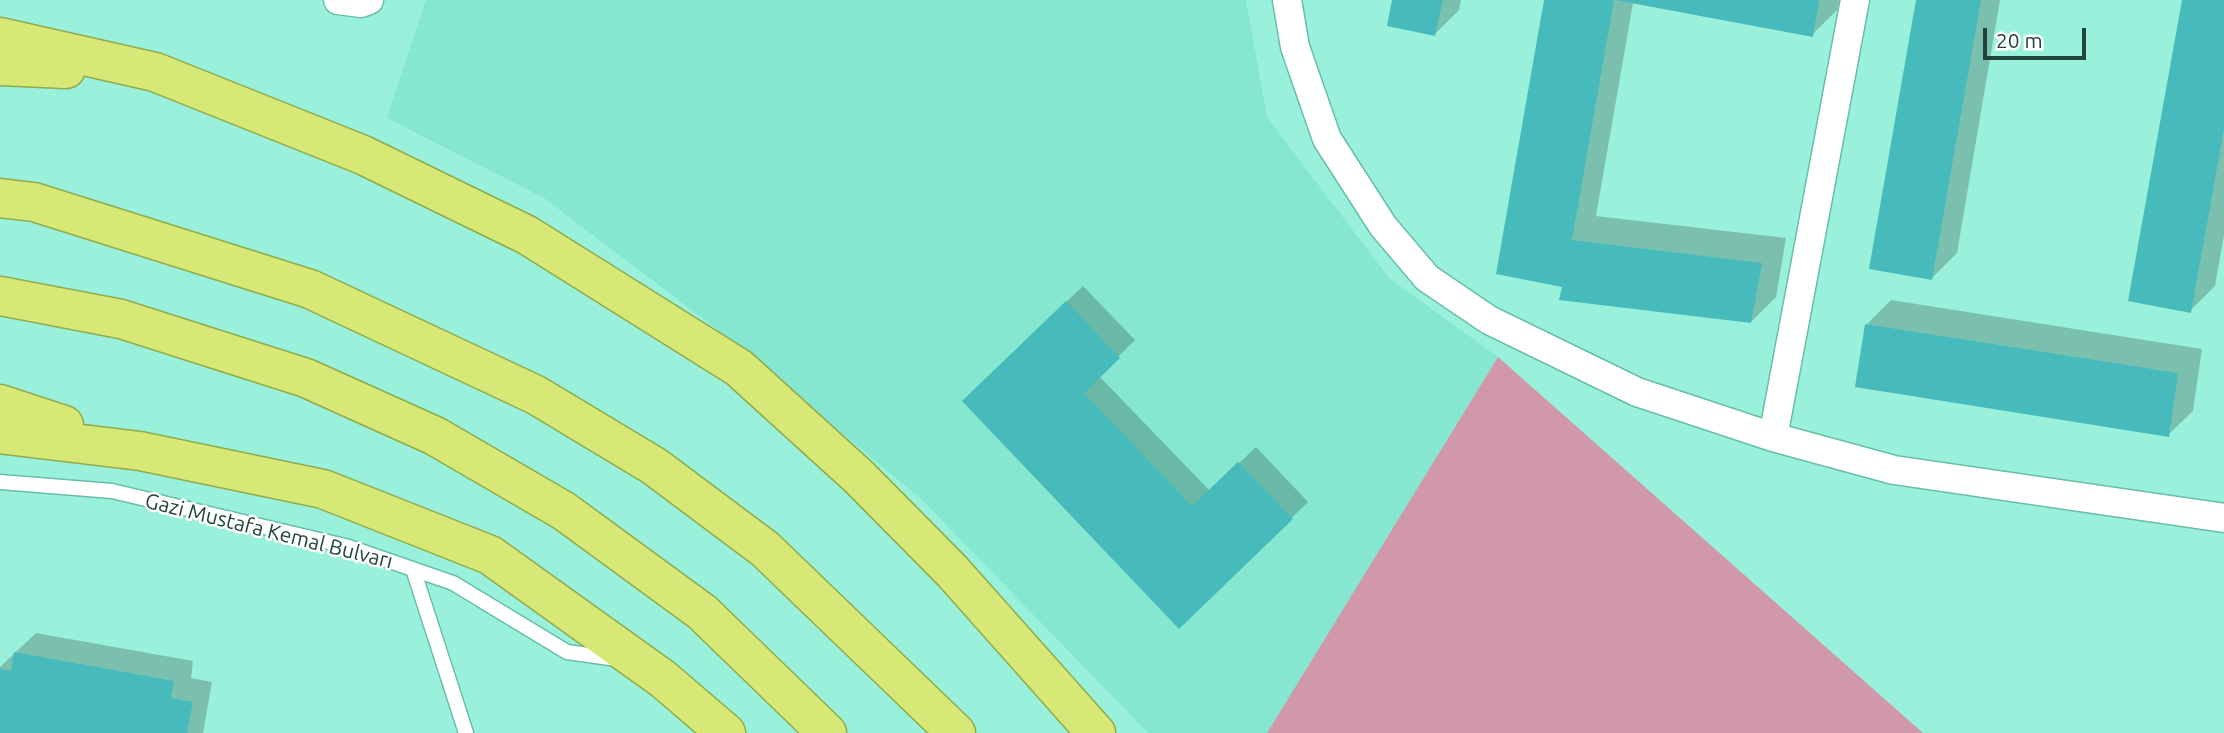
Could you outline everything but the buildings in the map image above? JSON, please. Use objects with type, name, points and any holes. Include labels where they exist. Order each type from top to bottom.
[{"type":"highway","points":[[0,37],[155,72],[363,155],[527,235],[739,368],[859,477],[953,571],[1096,733]]},
{"type":"highway","points":[[0,66],[155,72]]},
{"type":"highway","points":[[0,198],[34,202],[310,289],[536,395],[654,466],[765,550],[956,733]]},
{"type":"highway","points":[[0,296],[121,319],[200,344],[306,379],[435,436],[564,511],[702,612],[827,733]]},
{"type":"highway","points":[[0,404],[140,451]]},
{"type":"highway","points":[[0,434],[140,451],[323,489],[490,555],[642,663],[726,733]]},
{"type":"street","points":[[338,0],[362,3],[369,0]]},
{"type":"street","points":[[1287,0],[1295,47],[1327,139],[1383,226],[1427,278],[1489,320],[1637,392],[1773,437],[1894,470],[2224,518]]},
{"type":"street","points":[[1773,437],[1855,0]]},
{"type":"lane","name":"Gazi Mustafa Kemal Bulvarı","points":[[0,482],[112,491],[349,547],[453,583],[567,652],[642,663]]},
{"type":"lane","points":[[413,569],[466,733]]},
{"type":"shaded area","points":[[426,0],[1246,0],[1267,117],[1389,278],[1498,357],[1267,733],[1148,733],[920,498],[710,324],[544,198],[387,118]]},
{"type":"shaded area","points":[[1498,357],[1923,733],[1267,733]]}]
